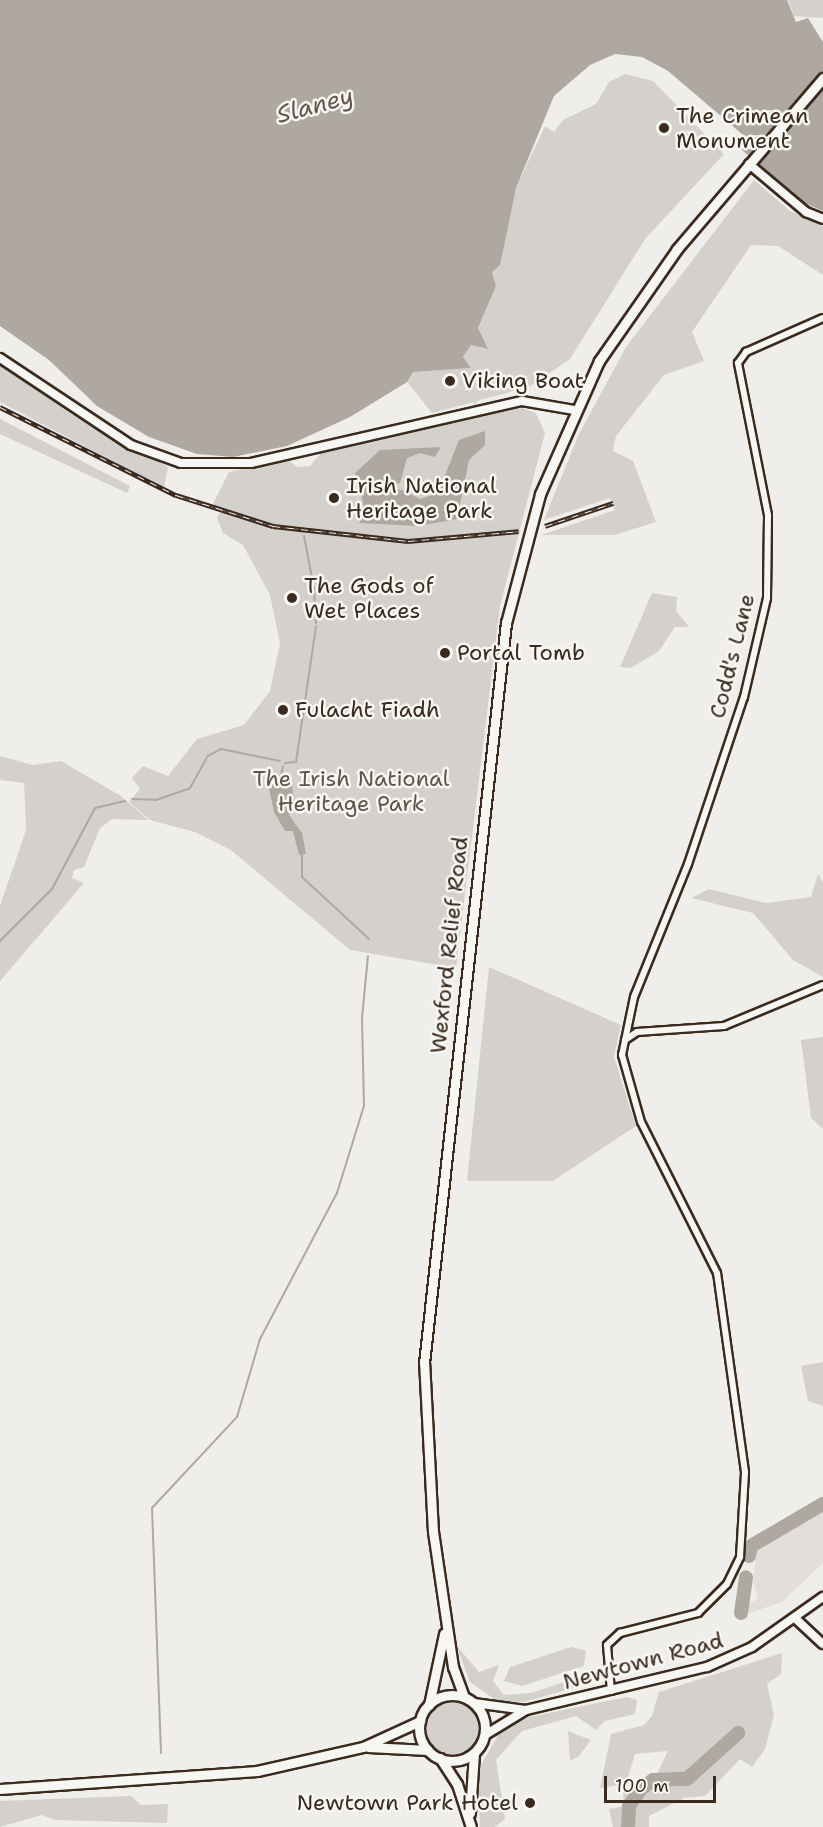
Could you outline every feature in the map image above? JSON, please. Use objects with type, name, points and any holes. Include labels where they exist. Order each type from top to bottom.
[{"type":"highway","name":"Wexford Relief Road","points":[[464,1697],[446,1623],[426,1450],[431,1269],[506,623],[540,494],[574,410],[629,316],[751,162],[823,78]]},
{"type":"highway","name":"Wexford Relief Road","points":[[429,1705],[446,1623]]},
{"type":"highway","points":[[0,1789],[221,1776],[363,1747],[420,1721],[429,1705],[445,1696],[464,1697],[474,1703],[484,1719],[485,1735],[474,1753],[470,1825]]},
{"type":"highway","points":[[420,1721],[428,1750]]},
{"type":"highway","points":[[363,1747],[428,1750],[440,1758],[455,1761],[474,1753]]},
{"type":"highway","points":[[440,1758],[470,1825]]},
{"type":"main road","points":[[751,162],[806,212],[823,219]]},
{"type":"main road","points":[[0,358],[131,445],[181,463],[251,463],[522,401],[574,410]]},
{"type":"main road","name":"Newtown Road","points":[[485,1735],[526,1710],[707,1667],[796,1620],[823,1597]]},
{"type":"main road","name":"Newtown Road","points":[[474,1703],[526,1710]]},
{"type":"street","name":"Codd's Lane","points":[[611,1691],[607,1645],[620,1633],[681,1621],[727,1584],[740,1557],[745,1472],[717,1273],[641,1122],[624,1069],[625,1040],[634,997],[688,864],[744,697],[767,598],[766,505],[738,363],[746,352],[823,318]]},
{"type":"street","points":[[625,1040],[637,1032],[724,1026],[823,985]]},
{"type":"street","points":[[796,1620],[823,1644]]},
{"type":"shaded area","points":[[823,1511],[823,1563],[782,1602],[747,1614],[745,1605],[758,1599],[753,1581],[757,1548]]},
{"type":"green space","points":[[788,0],[823,0],[823,18],[794,16]]},
{"type":"green space","name":"The Irish National Heritage Park","points":[[625,74],[653,81],[724,154],[645,239],[570,359],[529,387],[476,401],[479,415],[522,408],[536,413],[545,433],[500,606],[456,968],[350,950],[231,850],[195,832],[150,820],[129,802],[140,789],[132,778],[143,766],[168,776],[197,739],[244,725],[270,691],[280,643],[270,595],[243,545],[223,533],[217,518],[222,509],[212,506],[229,472],[287,459],[297,467],[310,466],[321,453],[477,416],[474,402],[432,413],[407,382],[413,372],[471,368],[463,357],[471,345],[487,349],[478,328],[496,286],[492,272],[516,188],[545,126],[554,132],[563,120],[596,104],[609,82]]},
{"type":"green space","points":[[754,180],[790,211],[823,226],[823,275],[778,246],[751,245],[692,332],[704,361],[664,375],[616,436],[613,451],[633,461],[656,522],[615,535],[541,535],[615,510],[610,498],[544,520],[578,436],[626,347]]},
{"type":"green space","points":[[0,363],[71,414],[168,467],[164,488],[0,402]]},
{"type":"green space","points":[[0,419],[130,486],[127,493],[0,434]]},
{"type":"green space","points":[[652,593],[677,597],[676,611],[689,627],[675,627],[659,651],[631,668],[620,667]]},
{"type":"green space","points":[[0,756],[33,765],[61,761],[121,796],[148,820],[112,819],[100,828],[84,867],[74,870],[72,878],[84,883],[0,981],[0,906],[26,830],[24,783],[0,780]]},
{"type":"green space","points":[[818,874],[823,882],[823,977],[793,960],[753,913],[691,898],[709,889],[766,903],[811,897]]},
{"type":"green space","points":[[489,967],[621,1025],[614,1057],[636,1126],[553,1181],[467,1181]]},
{"type":"green space","points":[[823,1037],[823,1129],[811,1118],[801,1040]]},
{"type":"green space","points":[[823,1362],[823,1406],[808,1401],[801,1366]]},
{"type":"green space","points":[[456,1645],[479,1672],[499,1665],[493,1681],[504,1695],[531,1693],[588,1674],[598,1681],[524,1702],[497,1701],[470,1682]]},
{"type":"green space","points":[[571,1647],[586,1651],[584,1666],[522,1686],[504,1681],[510,1667]]},
{"type":"green space","points":[[782,1653],[781,1674],[767,1684],[774,1715],[765,1749],[752,1767],[740,1759],[705,1796],[684,1798],[649,1816],[649,1827],[613,1827],[609,1809],[624,1806],[623,1792],[657,1774],[668,1751],[635,1754],[626,1784],[600,1788],[611,1734],[644,1725],[652,1716],[659,1692]]},
{"type":"green space","points":[[627,1697],[637,1700],[635,1714],[605,1721],[596,1730],[576,1716],[522,1731],[496,1760],[505,1819],[495,1827],[480,1827],[478,1770],[501,1730],[529,1717]]},
{"type":"green space","points":[[447,1699],[457,1699],[472,1707],[478,1716],[480,1727],[478,1738],[472,1747],[457,1755],[447,1755],[436,1750],[429,1743],[424,1732],[424,1722],[429,1711],[436,1704]]},
{"type":"green space","points":[[568,1731],[591,1740],[579,1756],[570,1761]]},
{"type":"green space","points":[[131,1796],[141,1805],[168,1804],[167,1823],[55,1820],[42,1815],[0,1827],[0,1801]]},
{"type":"water","name":"Slaney","points":[[0,0],[787,0],[796,22],[808,18],[823,42],[823,211],[798,200],[741,149],[749,140],[668,71],[642,57],[615,54],[590,65],[554,96],[516,188],[500,265],[492,272],[496,286],[478,328],[488,349],[471,345],[463,357],[471,368],[413,372],[407,382],[350,417],[287,446],[233,457],[197,454],[149,437],[97,406],[49,360],[0,326]]},
{"type":"water","points":[[485,431],[485,445],[469,460],[457,519],[418,526],[359,523],[365,514],[360,487],[402,490],[420,499],[438,493],[459,440]]},
{"type":"water","points":[[441,447],[435,457],[420,453],[407,458],[400,483],[382,488],[357,480],[355,473],[380,450]]},
{"type":"water","points":[[281,774],[291,778],[294,801],[289,815],[302,833],[306,854],[299,855],[293,831],[285,831],[274,812],[268,784]]},
{"type":"waterway","points":[[304,536],[313,583]]},
{"type":"waterway","points":[[314,587],[316,623]]},
{"type":"waterway","points":[[285,763],[296,762],[316,626]]},
{"type":"waterway","points":[[132,799],[156,800],[190,788],[208,756],[221,749],[280,761]]},
{"type":"waterway","points":[[281,776],[283,766]]},
{"type":"waterway","points":[[0,941],[52,889],[95,808],[125,801]]},
{"type":"waterway","points":[[302,854],[302,877],[369,939]]},
{"type":"waterway","points":[[161,1753],[152,1508],[237,1417],[260,1339],[337,1193],[364,1106],[362,1018],[368,956]]},
{"type":"waterway","points":[[749,1556],[751,1546],[823,1504]]},
{"type":"waterway","points":[[741,1613],[746,1577]]},
{"type":"waterway","points":[[628,1827],[629,1806],[641,1789],[653,1780],[687,1779],[738,1733]]},
{"type":"railway","points":[[0,407],[176,495],[273,526],[408,541],[519,531]]},
{"type":"railway","points":[[545,526],[613,503]]},
{"type":"place","name":"The Crimean Monument","points":[[664,128]]},
{"type":"place","name":"Viking Boat","points":[[450,381]]},
{"type":"place","name":"Irish National Heritage Park","points":[[334,498]]},
{"type":"place","name":"The Gods of Wet Places","points":[[292,598]]},
{"type":"place","name":"Portal Tomb","points":[[445,653]]},
{"type":"place","name":"Fulacht Fiadh","points":[[283,710]]},
{"type":"place","name":"Newtown Park Hotel","points":[[530,1803]]}]
